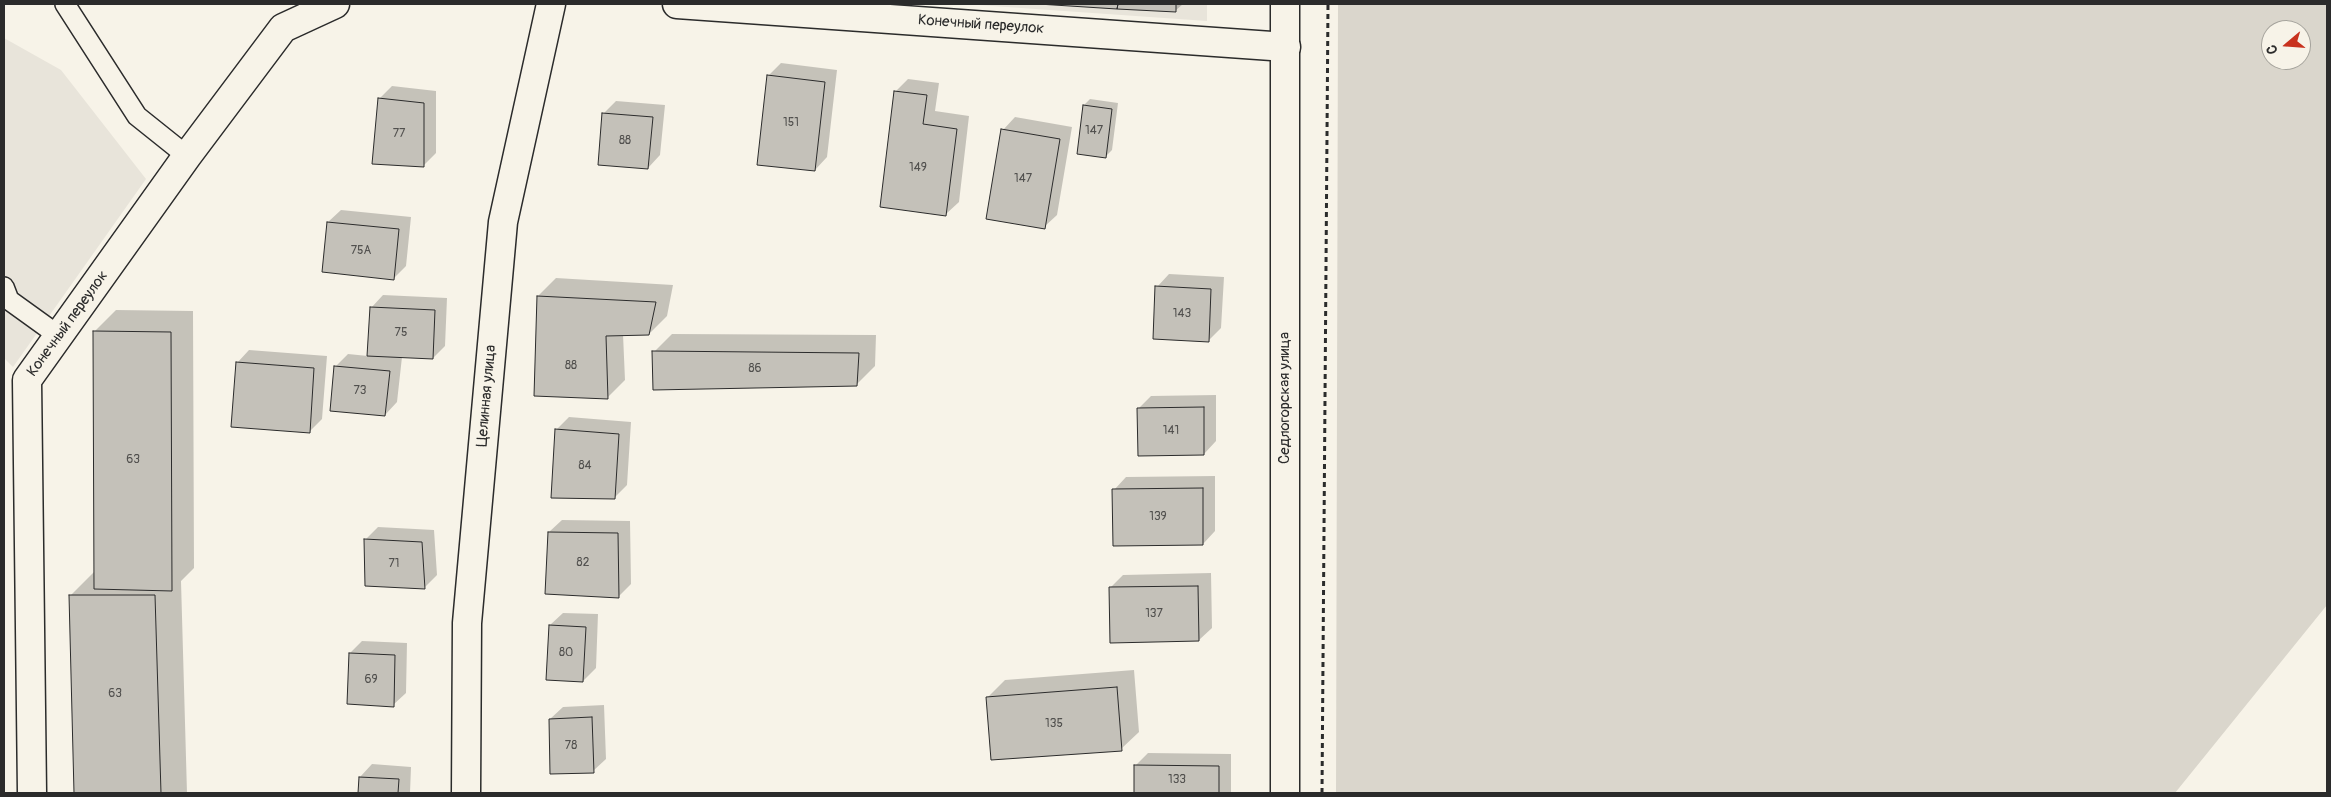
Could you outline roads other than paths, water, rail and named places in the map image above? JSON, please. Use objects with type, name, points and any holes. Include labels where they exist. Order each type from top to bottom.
[{"type":"street","name":"Конечный переулок","points":[[32,793],[27,380],[187,156],[283,28],[335,4]]},
{"type":"street","name":"Целинная улица","points":[[466,793],[467,623],[503,222],[551,4]]},
{"type":"street","name":"Конечный переулок","points":[[677,4],[1286,47]]},
{"type":"street","name":"Седлогорская улица","points":[[1285,793],[1286,4]]},
{"type":"lane","points":[[65,4],[137,116],[187,156]]},
{"type":"lane","points":[[4,287],[9,300],[59,336]]}]
